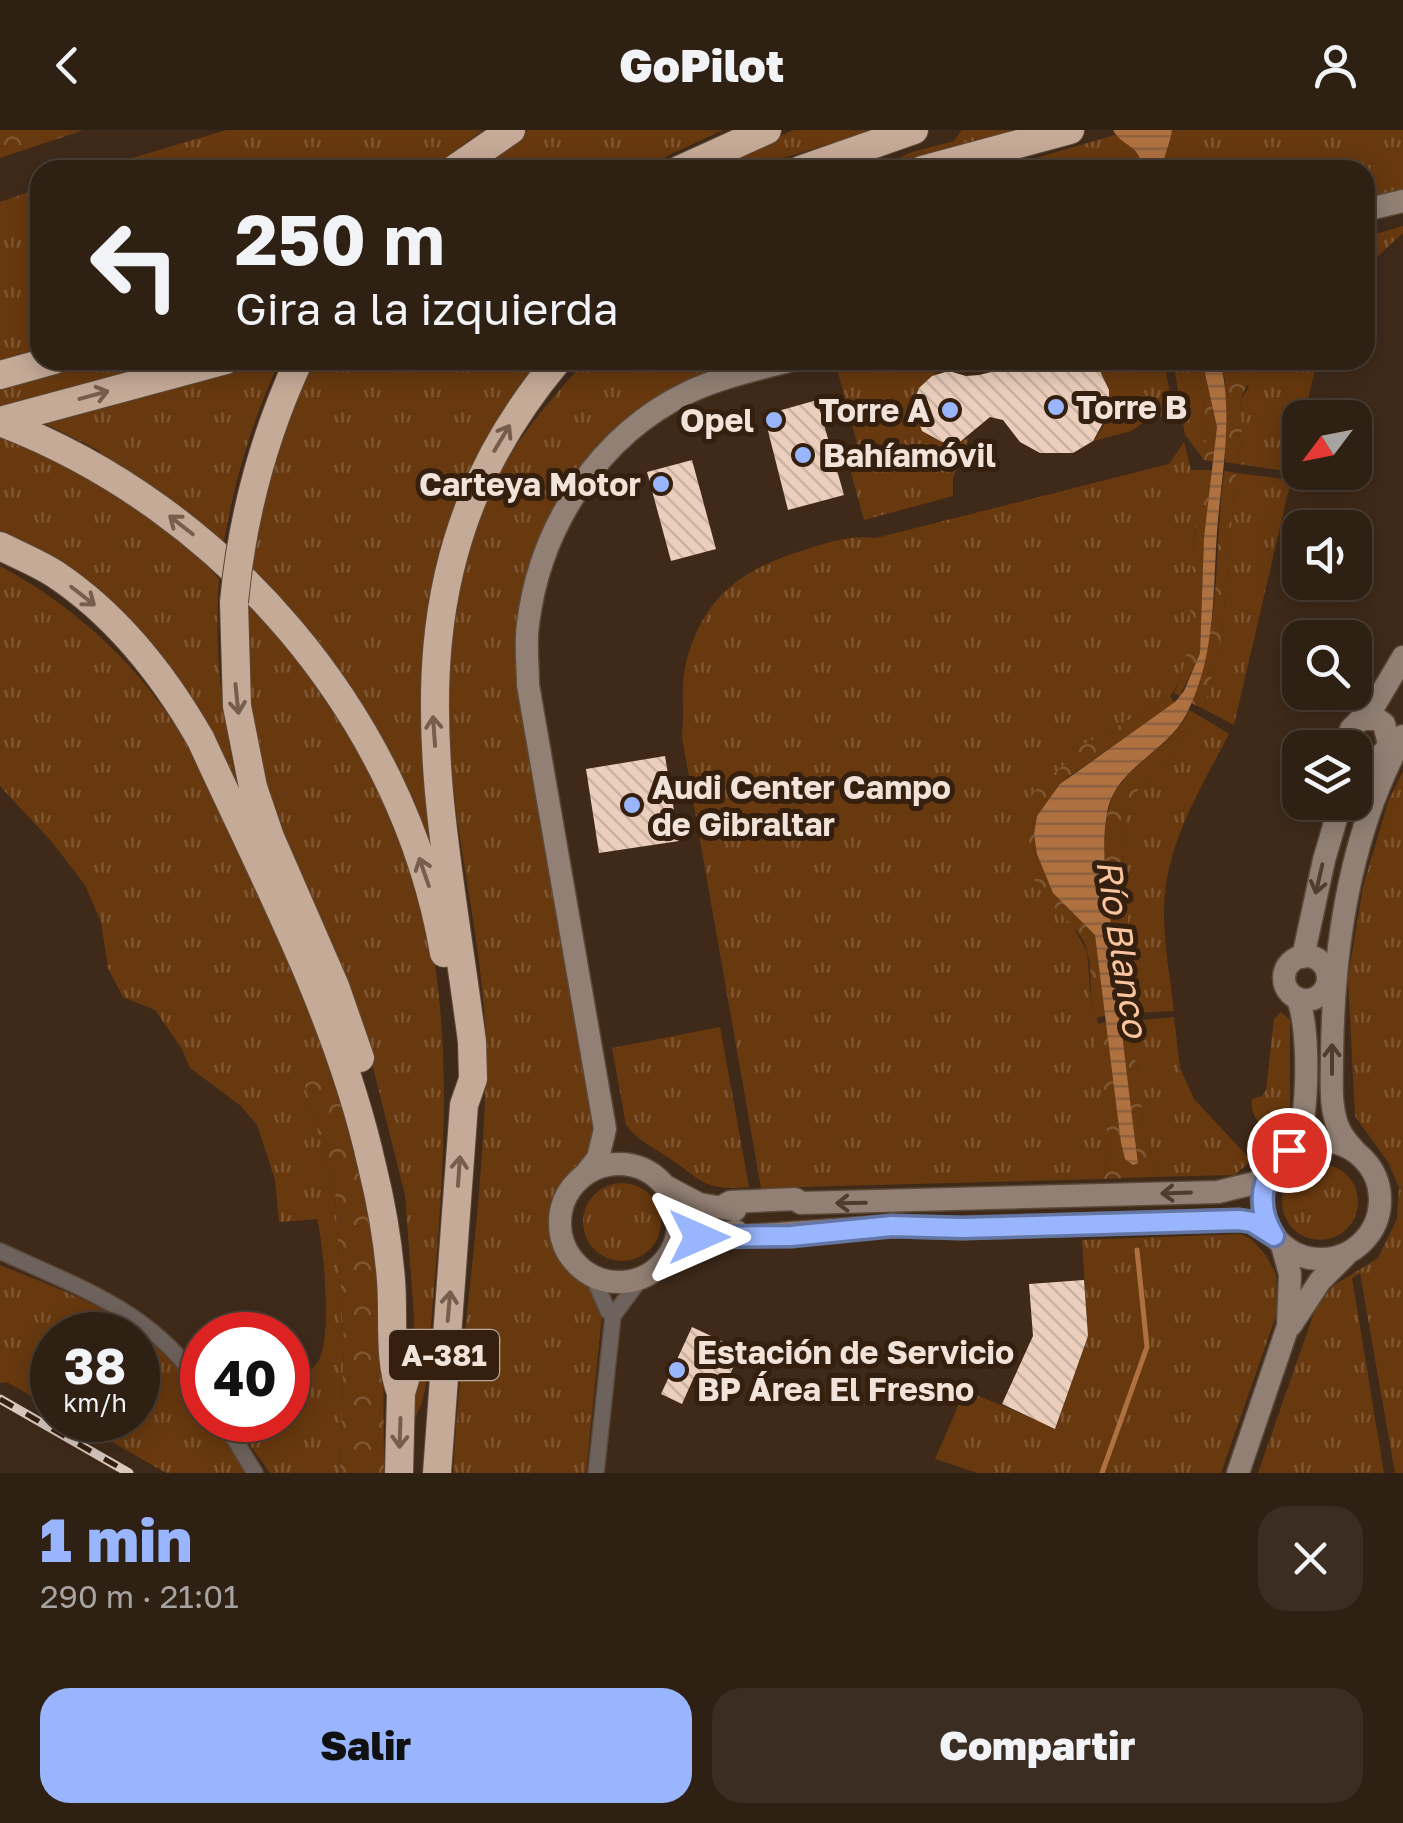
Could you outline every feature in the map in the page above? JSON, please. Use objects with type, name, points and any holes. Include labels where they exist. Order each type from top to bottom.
[{"type":"highway","points":[[467,160],[511,130]]},
{"type":"highway","points":[[701,160],[767,130]]},
{"type":"highway","points":[[828,160],[914,130]]},
{"type":"highway","points":[[959,160],[1070,130]]},
{"type":"highway","points":[[0,375],[30,367]]},
{"type":"highway","points":[[0,421],[189,370]]},
{"type":"highway","points":[[294,370],[258,465],[241,540],[234,602],[236,692],[243,750],[253,788],[335,986],[360,1060],[389,1184],[406,1317],[406,1376],[402,1393]]},
{"type":"highway","points":[[464,1105],[473,1079],[472,1042],[433,719],[440,609],[450,559],[487,463],[550,370]]},
{"type":"highway","points":[[0,421],[93,464],[177,522],[260,596],[318,665],[374,748],[428,880],[453,1003],[456,1081],[464,1105]]},
{"type":"highway","points":[[0,546],[54,574],[107,617],[140,649],[176,696],[202,740],[319,1003],[353,1096],[372,1166],[391,1274],[395,1377],[402,1393]]},
{"type":"highway","name":"A-381","points":[[437,1473],[464,1105]]},
{"type":"highway","name":"A-381","points":[[399,1473],[402,1393]]},
{"type":"street","points":[[1375,208],[1403,201]]},
{"type":"street","points":[[760,370],[690,392],[639,423],[596,464],[573,496],[562,512],[539,567],[527,626],[528,686],[605,1129],[598,1158],[563,1202],[559,1227],[573,1261],[592,1276],[617,1282],[641,1278],[656,1270],[671,1252],[699,1237],[724,1234],[733,1238],[892,1226],[962,1228],[1239,1220],[1252,1222],[1278,1241],[1313,1258],[1335,1258],[1350,1251]]},
{"type":"street","points":[[1285,1337],[1320,1281],[1371,1232],[1380,1199],[1370,1167],[1340,1132],[1334,1106],[1332,1014],[1340,937],[1354,870],[1385,772],[1386,730],[1374,706],[1403,657]]},
{"type":"street","points":[[1372,760],[1403,685]]},
{"type":"street","points":[[1317,970],[1333,952],[1348,865],[1386,730]]},
{"type":"street","points":[[1298,998],[1312,999],[1324,860],[1336,820]]},
{"type":"street","points":[[1296,1146],[1302,1127],[1304,1014],[1284,976],[1292,962],[1317,970]]},
{"type":"street","points":[[1317,970],[1332,1014]]},
{"type":"street","points":[[605,1129],[625,1155],[684,1198],[730,1210],[797,1208],[801,1204],[1218,1192],[1256,1183],[1296,1146],[1322,1140],[1354,1151]]},
{"type":"street","points":[[586,1173],[608,1164],[634,1165],[645,1170]]},
{"type":"street","points":[[1238,1473],[1285,1337],[1291,1294],[1290,1274],[1262,1206],[1268,1172]]},
{"type":"street","points":[[665,1185],[678,1219],[671,1252]]},
{"type":"street","points":[[962,1228],[974,1199]]},
{"type":"street","points":[[0,1251],[128,1311],[180,1355]]},
{"type":"street","points":[[592,1276],[613,1316]]},
{"type":"street","points":[[596,1473],[613,1316],[641,1278]]},
{"type":"street","points":[[236,1442],[255,1473]]},
{"type":"green space","points":[[0,130],[84,130],[0,158]]},
{"type":"green space","points":[[227,130],[483,130],[442,160],[125,160]]},
{"type":"green space","points":[[528,130],[723,130],[658,160],[484,160]]},
{"type":"green space","points":[[793,130],[878,130],[777,160],[733,160]]},
{"type":"green space","points":[[962,130],[1027,130],[911,160],[895,160],[954,141]]},
{"type":"green space","points":[[1132,130],[1403,130],[1403,189],[1375,196],[1375,160],[1029,160]]},
{"type":"green space","points":[[30,192],[30,351],[0,360],[0,202]]},
{"type":"green space","points":[[1403,226],[1403,233],[1375,259],[1375,234]]},
{"type":"green space","points":[[52,370],[141,370],[0,407],[0,384]]},
{"type":"green space","points":[[243,370],[276,370],[246,449],[224,541],[173,502],[99,455],[100,451],[46,424]]},
{"type":"green space","points":[[308,370],[535,370],[494,428],[474,467],[443,552],[433,595],[423,700],[436,863],[403,780],[360,703],[309,631],[249,566],[268,472]]},
{"type":"green space","points":[[578,370],[707,370],[708,378],[614,438],[527,602],[595,1120],[594,1138],[582,1166],[564,1181],[551,1217],[557,1255],[591,1286],[602,1315],[586,1473],[453,1473],[482,1161],[486,1057],[482,989],[453,785],[450,664],[461,581],[485,503],[503,467],[542,411]]},
{"type":"green space","points":[[837,370],[929,370],[937,374],[919,388],[919,424],[944,442],[969,438],[953,478],[953,496],[864,520],[844,447],[857,443]]},
{"type":"green space","points":[[1099,370],[1166,370],[1174,418],[1153,416],[1131,431],[1093,441],[1109,411]]},
{"type":"green space","points":[[1175,370],[1199,370],[1207,430],[1204,460],[1185,435]]},
{"type":"green space","points":[[1199,370],[1204,370],[1217,427],[1214,462],[1204,460],[1207,430]]},
{"type":"green space","points":[[1222,370],[1246,372],[1250,378],[1240,400],[1238,464],[1225,462]]},
{"type":"green space","points":[[1234,370],[1315,370],[1308,400],[1282,400],[1282,471],[1238,464],[1240,400],[1249,387]]},
{"type":"green space","points":[[0,433],[60,461],[146,512],[219,579],[220,681],[237,782],[192,701],[0,532]]},
{"type":"green space","points":[[1184,442],[1191,470],[1202,470],[1185,670],[1170,697],[1078,748],[1034,795],[1024,817],[1087,951],[1108,1141],[1104,1179],[761,1188],[682,737],[683,684],[697,631],[708,612],[734,584],[786,556],[833,541],[876,538],[1169,464]]},
{"type":"green space","points":[[1202,470],[1213,470],[1204,538],[1200,653],[1180,696],[1174,693],[1187,648]]},
{"type":"green space","points":[[1224,471],[1236,473],[1222,633],[1204,709],[1191,703],[1208,646]]},
{"type":"green space","points":[[1236,473],[1282,479],[1282,490],[1289,490],[1234,725],[1204,709],[1222,633]]},
{"type":"green space","points":[[0,566],[50,597],[97,634],[139,677],[174,724],[202,774],[254,887],[333,1073],[302,1075],[335,1192],[344,1345],[340,1473],[270,1473],[248,1442],[310,1442],[310,1369],[323,1348],[326,1312],[317,1219],[279,1222],[275,1180],[257,1125],[241,1106],[190,1068],[155,1010],[123,997],[108,968],[101,922],[85,885],[0,786]]},
{"type":"green space","points":[[248,597],[315,680],[365,762],[414,877],[434,957],[443,1045],[441,1188],[427,1378],[412,1424],[414,1316],[405,1195],[370,1055],[278,832],[264,781],[245,676]]},
{"type":"green space","points":[[1170,697],[1175,703],[1068,777],[1037,816],[1037,854],[1053,893],[1095,935],[1106,1016],[1097,1017],[1092,1012],[1087,950],[1077,931],[1048,901],[1035,880],[1026,855],[1024,817],[1031,796],[1078,748]]},
{"type":"green space","points":[[1189,710],[1198,715],[1172,755],[1147,777],[1127,806],[1122,838],[1134,1013],[1118,1017],[1104,871],[1107,815],[1121,784],[1174,733]]},
{"type":"green space","points":[[1198,715],[1229,734],[1185,822],[1167,878],[1164,928],[1174,1011],[1134,1013],[1122,838],[1127,806],[1147,777],[1172,755]]},
{"type":"green space","points":[[1403,771],[1403,1473],[1395,1473],[1360,1273],[1352,1278],[1384,1473],[1258,1473],[1316,1307],[1333,1286],[1378,1258],[1397,1219],[1399,1188],[1388,1162],[1355,1116],[1348,979],[1363,887],[1388,802]]},
{"type":"green space","points":[[1281,1012],[1290,1020],[1290,1122],[1283,1130],[1269,1133],[1256,1118],[1252,1099],[1266,1090],[1274,1019]]},
{"type":"green space","points":[[1174,1017],[1180,1068],[1194,1099],[1248,1157],[1248,1164],[1234,1175],[1151,1177],[1157,1168],[1142,1125],[1143,1111],[1133,1081],[1139,1070],[1134,1056],[1133,1021]]},
{"type":"green space","points":[[1133,1021],[1134,1056],[1139,1071],[1134,1081],[1143,1111],[1142,1125],[1157,1168],[1151,1177],[1104,1179],[1108,1141],[1093,1025],[1107,1022],[1121,1143],[1125,1159],[1138,1162],[1119,1022]]},
{"type":"green space","points":[[720,1027],[749,1187],[720,1187],[701,1181],[634,1134],[626,1125],[612,1048]]},
{"type":"green space","points":[[319,1059],[333,1073],[370,1216],[383,1342],[384,1473],[340,1473],[344,1345],[335,1192],[302,1075],[306,1063]]},
{"type":"green space","points":[[1320,1164],[1347,1175],[1358,1202],[1347,1229],[1320,1240],[1293,1229],[1282,1202],[1293,1175]]},
{"type":"green space","points":[[622,1183],[637,1186],[649,1195],[658,1207],[658,1237],[649,1249],[637,1258],[622,1261],[607,1258],[595,1249],[586,1237],[583,1222],[586,1207],[595,1195],[607,1186]]},
{"type":"green space","points":[[1241,1234],[1265,1254],[1276,1274],[1277,1313],[1221,1473],[977,1473],[935,1459],[964,1393],[1056,1428],[1088,1336],[1082,1240]]},
{"type":"green space","points":[[0,1265],[107,1312],[30,1312],[30,1395],[7,1382],[0,1383]]},
{"type":"green space","points":[[160,1347],[180,1367],[180,1442],[226,1442],[246,1473],[166,1473],[112,1442],[160,1442]]},
{"type":"shaded area","points":[[1113,130],[1172,130],[1164,160],[1140,160]]},
{"type":"shaded area","points":[[1204,370],[1222,370],[1226,420],[1212,618],[1204,666],[1178,727],[1120,783],[1112,797],[1105,828],[1107,890],[1138,1163],[1133,1165],[1125,1159],[1121,1143],[1095,935],[1053,893],[1037,854],[1034,834],[1037,816],[1060,784],[1175,702],[1184,691],[1200,653],[1204,538],[1217,427]]},
{"type":"building","points":[[1000,370],[1099,370],[1109,390],[1109,412],[1093,441],[1073,453],[1040,453],[1020,442],[1003,420],[990,417],[961,441],[942,442],[922,431],[916,414],[919,388],[932,376],[949,371],[979,375]]},
{"type":"building","name":"Bahíamóvil","points":[[817,400],[844,495],[788,510],[764,415]]},
{"type":"building","points":[[692,460],[716,549],[671,561],[647,472]]},
{"type":"building","name":"Audi Center Campo de Gibraltar","points":[[665,756],[679,841],[599,853],[586,769]]},
{"type":"building","points":[[1084,1280],[1088,1336],[1055,1429],[1002,1404],[1033,1336],[1029,1284]]},
{"type":"building","points":[[692,1327],[741,1350],[723,1390],[694,1377],[682,1404],[661,1394]]},
{"type":"waterway","name":"Río Blanco","points":[[1102,1473],[1147,1347],[1137,1250]]},
{"type":"railway","points":[[0,1399],[129,1473]]},
{"type":"place","name":"Torre B","points":[[1056,407]]},
{"type":"place","name":"Torre A","points":[[950,410]]},
{"type":"place","name":"Opel","points":[[774,420]]},
{"type":"place","name":"Bahíamóvil","points":[[803,455]]},
{"type":"place","name":"Carteya Motor","points":[[661,484]]},
{"type":"place","name":"Audi Center Campo de Gibraltar","points":[[632,805]]},
{"type":"place","name":"Estación de Servicio BP Área El Fresno","points":[[677,1370]]},
{"type":"route","points":[[699,1237],[791,1236],[798,1232],[892,1226],[962,1228],[1239,1220],[1252,1222],[1274,1236],[1264,1217],[1262,1194],[1268,1172],[1289,1150]]}]
